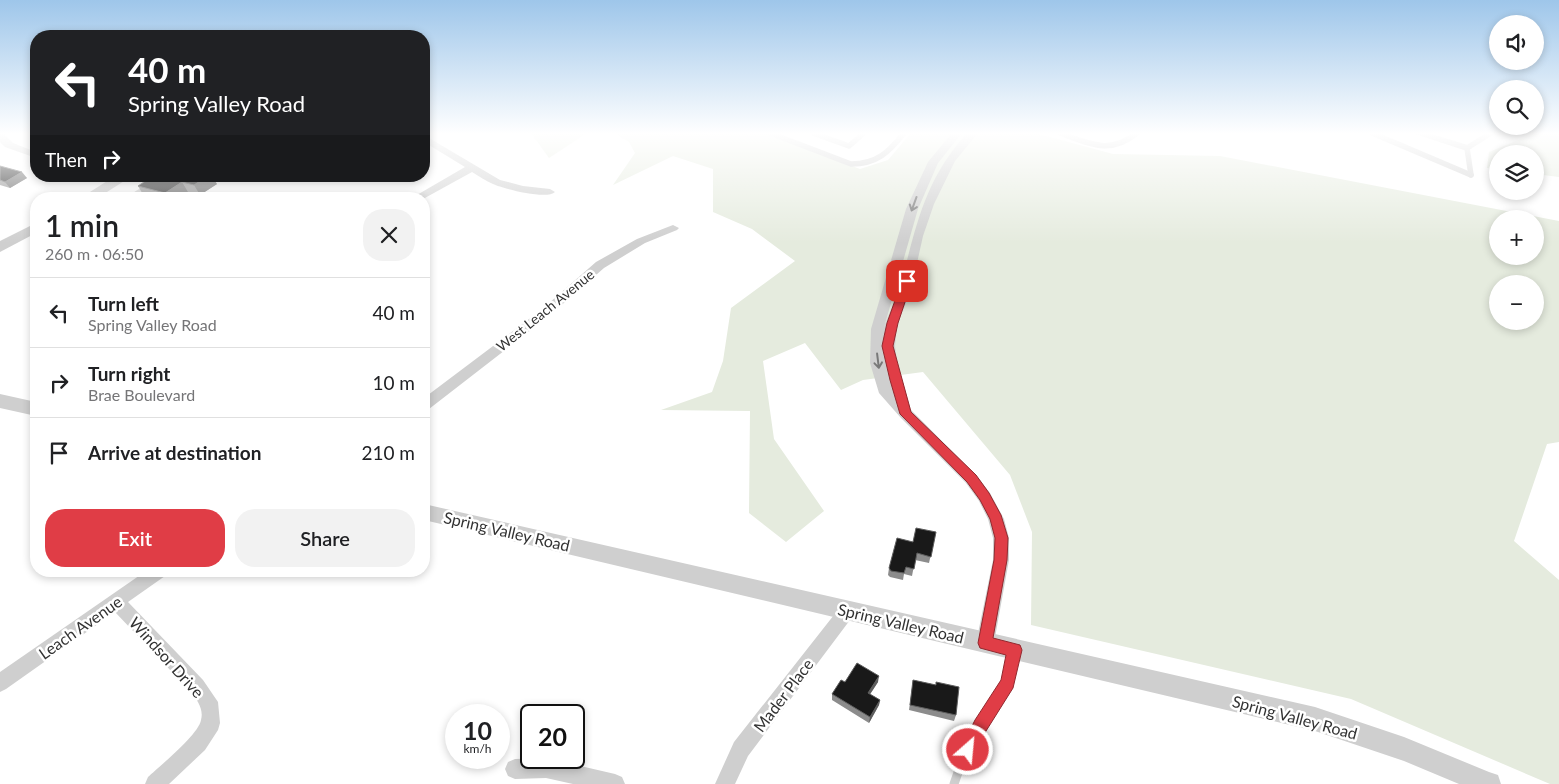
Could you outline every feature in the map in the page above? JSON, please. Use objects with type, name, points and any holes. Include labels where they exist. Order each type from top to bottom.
[{"type":"street","points":[[428,192],[468,170]]},
{"type":"street","points":[[474,170],[496,182],[509,186],[550,192]]},
{"type":"street","points":[[929,170],[919,190],[876,329],[877,363],[884,389],[906,414],[971,479],[985,497],[996,519],[1001,538],[1001,560],[985,643]]},
{"type":"street","points":[[906,414],[895,380],[888,346],[892,323],[904,295],[929,201],[944,170]]},
{"type":"street","points":[[97,192],[114,182]]},
{"type":"street","name":"West Leach Avenue","points":[[430,400],[545,312],[600,266],[641,242],[673,228]]},
{"type":"street","points":[[0,247],[30,230]]},
{"type":"street","points":[[0,401],[30,408]]},
{"type":"street","name":"Spring Valley Road","points":[[430,513],[1315,719],[1404,748],[1489,784]]},
{"type":"street","name":"Leach Avenue","points":[[0,683],[150,577]]},
{"type":"street","name":"Windsor Drive","points":[[116,601],[197,686],[209,702],[211,723],[198,743],[156,784]]},
{"type":"street","name":"Mader Place","points":[[725,784],[742,749],[847,611]]},
{"type":"street","points":[[515,769],[546,768],[614,784]]},
{"type":"lane","points":[[1460,170],[1471,175],[1470,170]]},
{"type":"lane","points":[[139,192],[152,184]]},
{"type":"lane","points":[[954,784],[962,762],[980,726],[1008,683],[1015,650]]},
{"type":"shaded area","points":[[624,170],[645,170],[613,185]]},
{"type":"shaded area","points":[[713,170],[1291,170],[1502,210],[1489,210],[1489,265],[1544,265],[1544,218],[1559,221],[1559,442],[1547,444],[1514,541],[1559,580],[1559,784],[1550,784],[1351,699],[1031,625],[1032,532],[1010,475],[923,372],[863,380],[841,390],[805,343],[763,361],[774,439],[824,511],[786,542],[749,513],[750,411],[661,410],[712,392],[723,361],[731,308],[795,261],[752,229],[713,212]]},
{"type":"shaded area","points":[[1544,170],[1559,170],[1559,177],[1544,175]]},
{"type":"building","points":[[0,170],[22,172],[5,182],[0,180]]},
{"type":"building","points":[[144,182],[182,182],[167,192],[138,186]]},
{"type":"building","points":[[182,182],[199,182],[194,185]]},
{"type":"building","points":[[916,528],[936,532],[931,557],[917,553],[914,569],[906,567],[904,573],[891,571],[889,568],[897,538],[913,542]]},
{"type":"building","points":[[857,663],[879,676],[868,693],[880,700],[870,717],[832,694],[841,680],[845,682]]},
{"type":"building","points":[[913,680],[959,687],[956,715],[910,705]]},
{"type":"route","points":[[907,281],[904,295],[892,323],[888,346],[895,380],[906,414],[971,479],[985,497],[996,519],[1001,538],[1001,560],[985,643],[1015,650],[1008,683],[980,726],[968,750]]}]
